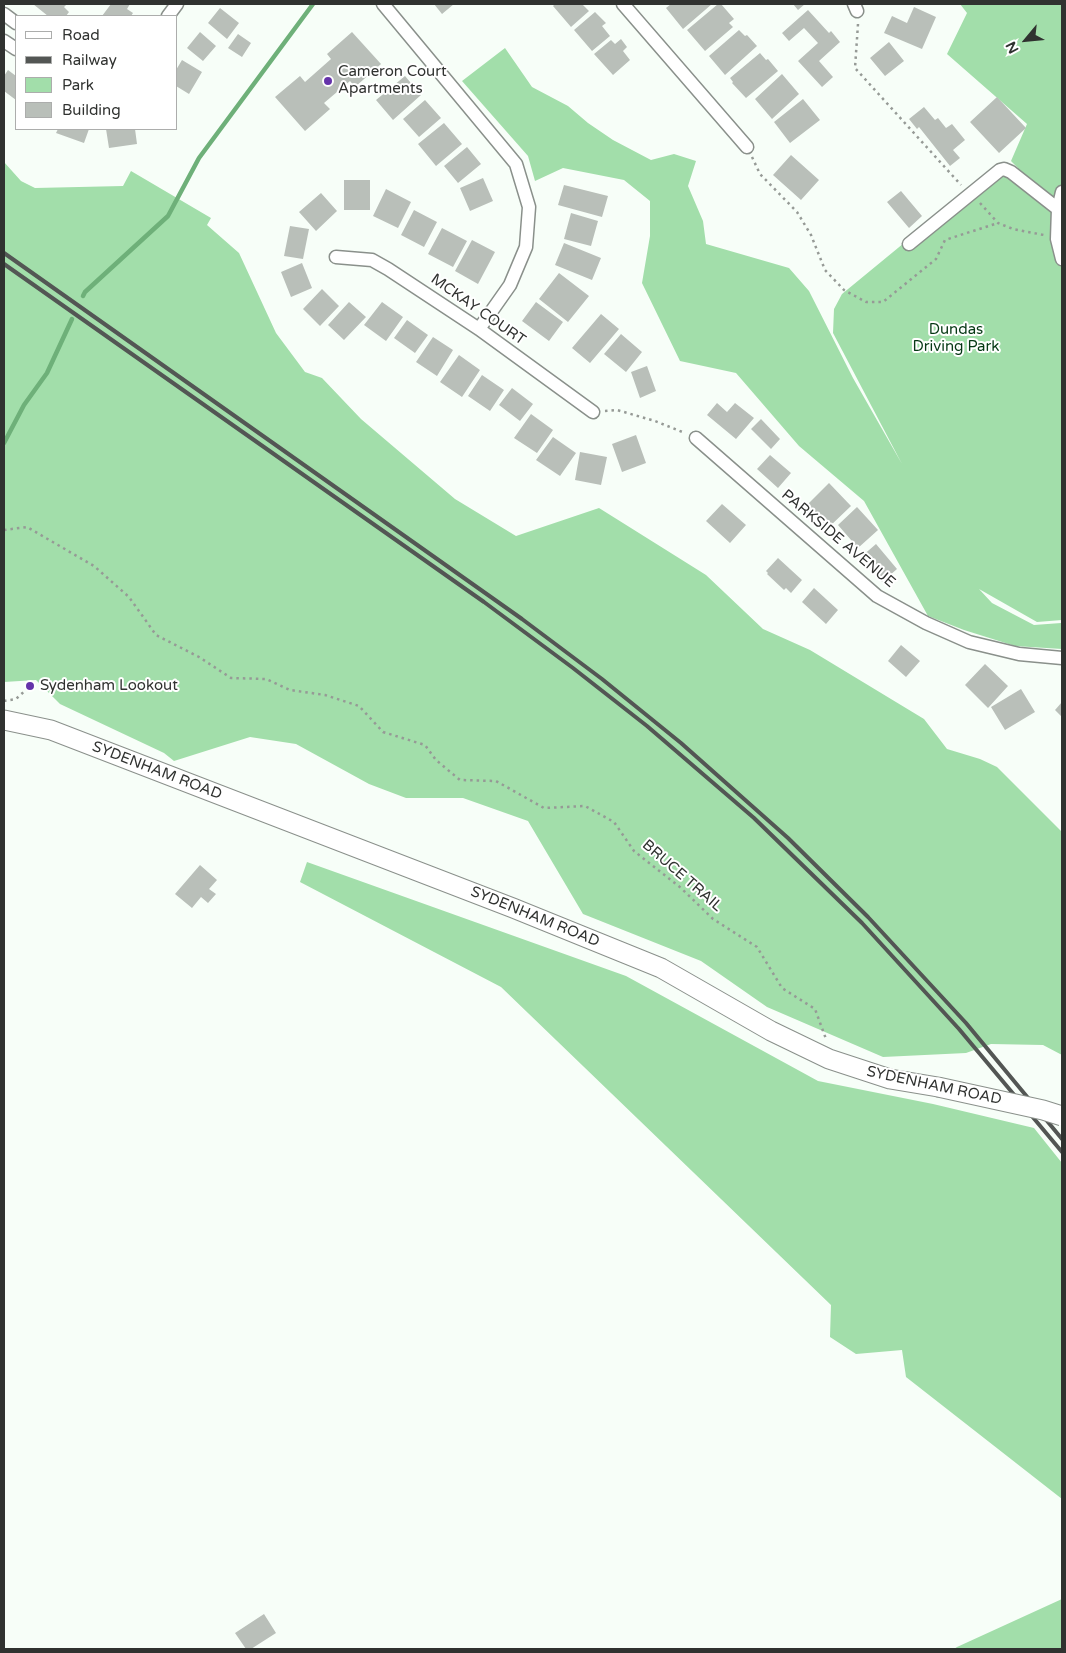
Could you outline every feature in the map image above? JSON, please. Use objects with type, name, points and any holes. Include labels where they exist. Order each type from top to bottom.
[{"type":"main road","name":"SYDENHAM ROAD","points":[[4,720],[51,730],[514,908],[661,968],[771,1031],[829,1059],[890,1079],[938,1087],[1044,1110],[1062,1116]]},
{"type":"street","points":[[169,15],[177,4]]},
{"type":"street","points":[[383,4],[516,164],[529,207],[526,247],[510,285],[479,329]]},
{"type":"street","points":[[623,4],[747,147]]},
{"type":"street","points":[[4,14],[15,22]]},
{"type":"street","points":[[4,41],[15,48]]},
{"type":"street","points":[[909,244],[996,171],[1004,169],[1011,172],[1058,209]]},
{"type":"street","points":[[1062,192],[1058,209],[1057,238],[1062,259]]},
{"type":"street","name":"MCKAY COURT","points":[[336,257],[372,260],[479,329],[593,412]]},
{"type":"street","name":"PARKSIDE AVENUE","points":[[696,438],[877,596],[926,623],[969,642],[1019,654],[1062,658]]},
{"type":"path","points":[[855,7],[855,68],[958,182],[998,223],[1013,229],[1057,238]]},
{"type":"path","points":[[747,147],[760,174],[797,212],[811,235],[825,270],[844,290],[866,302],[883,302],[936,259],[945,240],[998,223]]},
{"type":"path","points":[[593,412],[617,410],[655,421],[696,438]]},
{"type":"path","name":"BRUCE TRAIL","points":[[4,530],[27,526],[94,566],[129,597],[156,635],[199,657],[231,678],[266,679],[290,690],[325,696],[359,706],[383,732],[425,746],[436,760],[460,780],[496,781],[544,808],[585,806],[614,822],[634,851],[681,888],[713,920],[757,946],[782,988],[815,1008],[826,1040]]},
{"type":"path","points":[[4,701],[16,699],[30,686]]},
{"type":"green space","name":"Dundas Driving Park","points":[[960,4],[1062,4],[1062,620],[1037,622],[979,589],[992,603],[1034,625],[1061,623],[1062,649],[1015,646],[928,616],[864,501],[799,446],[736,373],[680,361],[642,283],[650,236],[650,201],[624,180],[563,168],[535,181],[528,156],[462,81],[505,48],[532,87],[568,106],[588,123],[613,140],[651,160],[674,154],[696,161],[688,186],[703,221],[706,244],[789,268],[809,291],[853,378],[902,464],[833,333],[834,309],[842,294],[994,169],[1013,171],[1018,168],[1011,161],[1027,124],[947,54],[967,13]]},
{"type":"green space","points":[[4,162],[21,181],[35,188],[123,186],[131,171],[211,218],[207,225],[239,253],[276,333],[305,372],[322,378],[361,419],[455,499],[516,536],[599,508],[706,575],[763,629],[810,650],[924,719],[947,749],[980,759],[997,767],[1062,832],[1062,1055],[1043,1045],[991,1044],[966,1053],[883,1057],[767,1007],[701,961],[583,914],[528,821],[463,798],[406,798],[369,784],[296,744],[250,737],[174,761],[164,753],[60,704],[36,680],[4,682]]},
{"type":"green space","points":[[307,862],[626,976],[818,1081],[933,1104],[1034,1128],[1062,1163],[1062,1499],[906,1377],[902,1350],[856,1354],[830,1337],[831,1305],[501,987],[300,882]]},
{"type":"green space","points":[[1062,1599],[1062,1649],[954,1649],[957,1647]]},
{"type":"building","points":[[33,4],[67,4],[64,7],[69,12],[67,15],[47,15]]},
{"type":"building","points":[[111,4],[130,4],[127,9],[133,13],[132,15],[103,15]]},
{"type":"building","points":[[434,4],[454,4],[442,14]]},
{"type":"building","points":[[555,4],[582,4],[589,11],[571,27],[553,6]]},
{"type":"building","points":[[671,4],[712,4],[683,29],[666,8]]},
{"type":"building","points":[[718,4],[721,4],[734,19],[729,23],[733,27],[705,51],[687,30]]},
{"type":"building","points":[[793,4],[805,4],[798,10]]},
{"type":"building","points":[[914,7],[936,17],[922,49],[884,33],[892,16],[907,23]]},
{"type":"building","points":[[220,8],[239,23],[227,39],[208,23]]},
{"type":"building","points":[[808,10],[840,42],[819,61],[833,77],[822,87],[798,61],[818,43],[804,28],[789,41],[782,33]]},
{"type":"building","points":[[595,12],[606,23],[602,26],[610,36],[592,51],[574,30]]},
{"type":"building","points":[[739,30],[745,36],[747,35],[757,46],[725,75],[709,56]]},
{"type":"building","points":[[200,32],[216,46],[203,61],[187,48]]},
{"type":"building","name":"Cameron Court Apartments","points":[[352,32],[381,64],[355,87],[350,81],[324,103],[330,109],[305,131],[275,97],[300,76],[305,82],[331,59],[327,54]]},
{"type":"building","points":[[238,34],[251,43],[242,57],[228,48]]},
{"type":"building","points":[[621,39],[627,47],[623,51],[630,60],[613,75],[594,54],[611,40],[615,44]]},
{"type":"building","points":[[889,42],[904,61],[885,76],[870,58]]},
{"type":"building","points":[[760,53],[778,71],[746,98],[732,83],[730,78]]},
{"type":"building","points":[[182,60],[202,72],[189,94],[178,87],[178,67]]},
{"type":"building","points":[[8,70],[15,75],[15,99],[4,91],[4,76]]},
{"type":"building","points":[[782,74],[799,94],[772,119],[755,99]]},
{"type":"building","points":[[405,76],[421,95],[393,120],[376,100]]},
{"type":"building","points":[[997,97],[1026,128],[999,153],[970,122]]},
{"type":"building","points":[[803,99],[820,120],[790,143],[774,122]]},
{"type":"building","points":[[425,100],[441,118],[419,137],[403,119]]},
{"type":"building","points":[[924,107],[935,120],[938,118],[946,128],[952,124],[965,140],[953,150],[960,158],[950,166],[919,127],[917,129],[909,119]]},
{"type":"building","points":[[444,123],[462,144],[436,166],[418,144]]},
{"type":"building","points":[[58,130],[89,130],[84,143],[56,133]]},
{"type":"building","points":[[106,130],[135,130],[137,144],[109,148]]},
{"type":"building","points":[[467,147],[481,164],[458,183],[444,166]]},
{"type":"building","points":[[791,155],[819,180],[801,200],[773,175]]},
{"type":"building","points":[[483,178],[493,201],[470,211],[460,188]]},
{"type":"building","points":[[344,180],[370,180],[370,210],[344,210]]},
{"type":"building","points":[[564,185],[608,196],[602,217],[558,205]]},
{"type":"building","points":[[386,189],[411,202],[398,228],[373,216]]},
{"type":"building","points":[[901,191],[922,216],[909,228],[887,202]]},
{"type":"building","points":[[321,193],[337,211],[316,231],[299,212]]},
{"type":"building","points":[[414,210],[437,222],[424,247],[401,235]]},
{"type":"building","points":[[571,213],[598,221],[591,246],[564,239]]},
{"type":"building","points":[[290,226],[309,229],[303,259],[284,256]]},
{"type":"building","points":[[442,228],[467,241],[453,267],[428,254]]},
{"type":"building","points":[[472,240],[495,252],[478,284],[455,271]]},
{"type":"building","points":[[564,243],[601,258],[592,280],[555,265]]},
{"type":"building","points":[[302,263],[312,288],[291,297],[281,272]]},
{"type":"building","points":[[559,273],[589,296],[568,322],[539,299]]},
{"type":"building","points":[[322,289],[339,306],[320,326],[303,309]]},
{"type":"building","points":[[349,302],[366,317],[344,340],[328,325]]},
{"type":"building","points":[[382,302],[403,317],[386,341],[364,325]]},
{"type":"building","points":[[536,302],[563,322],[549,341],[522,321]]},
{"type":"building","points":[[601,314],[619,329],[590,363],[572,348]]},
{"type":"building","points":[[407,320],[428,335],[415,353],[394,338]]},
{"type":"building","points":[[621,334],[642,352],[626,372],[604,354]]},
{"type":"building","points":[[433,337],[453,350],[437,376],[416,362]]},
{"type":"building","points":[[459,355],[480,370],[462,397],[440,382]]},
{"type":"building","points":[[647,366],[656,391],[640,398],[631,372]]},
{"type":"building","points":[[482,375],[504,390],[490,411],[468,396]]},
{"type":"building","points":[[512,388],[533,404],[520,421],[499,405]]},
{"type":"building","points":[[717,403],[727,412],[735,403],[754,418],[736,439],[707,415]]},
{"type":"building","points":[[531,414],[553,430],[537,453],[514,438]]},
{"type":"building","points":[[761,419],[780,439],[771,449],[751,429]]},
{"type":"building","points":[[636,435],[646,463],[622,472],[612,444]]},
{"type":"building","points":[[553,437],[576,453],[560,476],[536,460]]},
{"type":"building","points":[[580,452],[607,457],[601,485],[575,480]]},
{"type":"building","points":[[770,455],[791,473],[778,488],[757,469]]},
{"type":"building","points":[[829,483],[851,506],[828,528],[806,506]]},
{"type":"building","points":[[722,504],[746,525],[730,543],[706,521]]},
{"type":"building","points":[[857,507],[878,530],[858,548],[838,525]]},
{"type":"building","points":[[876,544],[897,569],[882,582],[861,557]]},
{"type":"building","points":[[778,558],[802,580],[791,593],[786,588],[784,590],[767,574],[766,571]]},
{"type":"building","points":[[814,588],[838,610],[826,624],[802,602]]},
{"type":"building","points":[[901,645],[920,661],[906,677],[888,661]]},
{"type":"building","points":[[985,664],[1008,686],[988,708],[965,685]]},
{"type":"building","points":[[1021,689],[1035,712],[1005,730],[991,707]]},
{"type":"building","points":[[1062,702],[1062,717],[1055,710]]},
{"type":"building","points":[[200,865],[217,880],[209,889],[216,894],[208,903],[201,897],[192,908],[175,894]]},
{"type":"building","points":[[264,1614],[276,1633],[251,1649],[246,1649],[235,1633]]},
{"type":"waterway","points":[[83,296],[85,292],[168,216],[199,158],[313,4]]},
{"type":"waterway","points":[[4,443],[24,405],[47,373],[72,319]]},
{"type":"railway","points":[[4,253],[522,619],[602,679],[681,743],[788,838],[868,917],[966,1023],[1062,1139]]},
{"type":"railway","points":[[4,264],[484,602],[647,726],[754,818],[862,923],[959,1029],[1062,1152]]},
{"type":"place","name":"Cameron Court Apartments","points":[[328,81]]},
{"type":"place","name":"Sydenham Lookout","points":[[30,686]]}]
